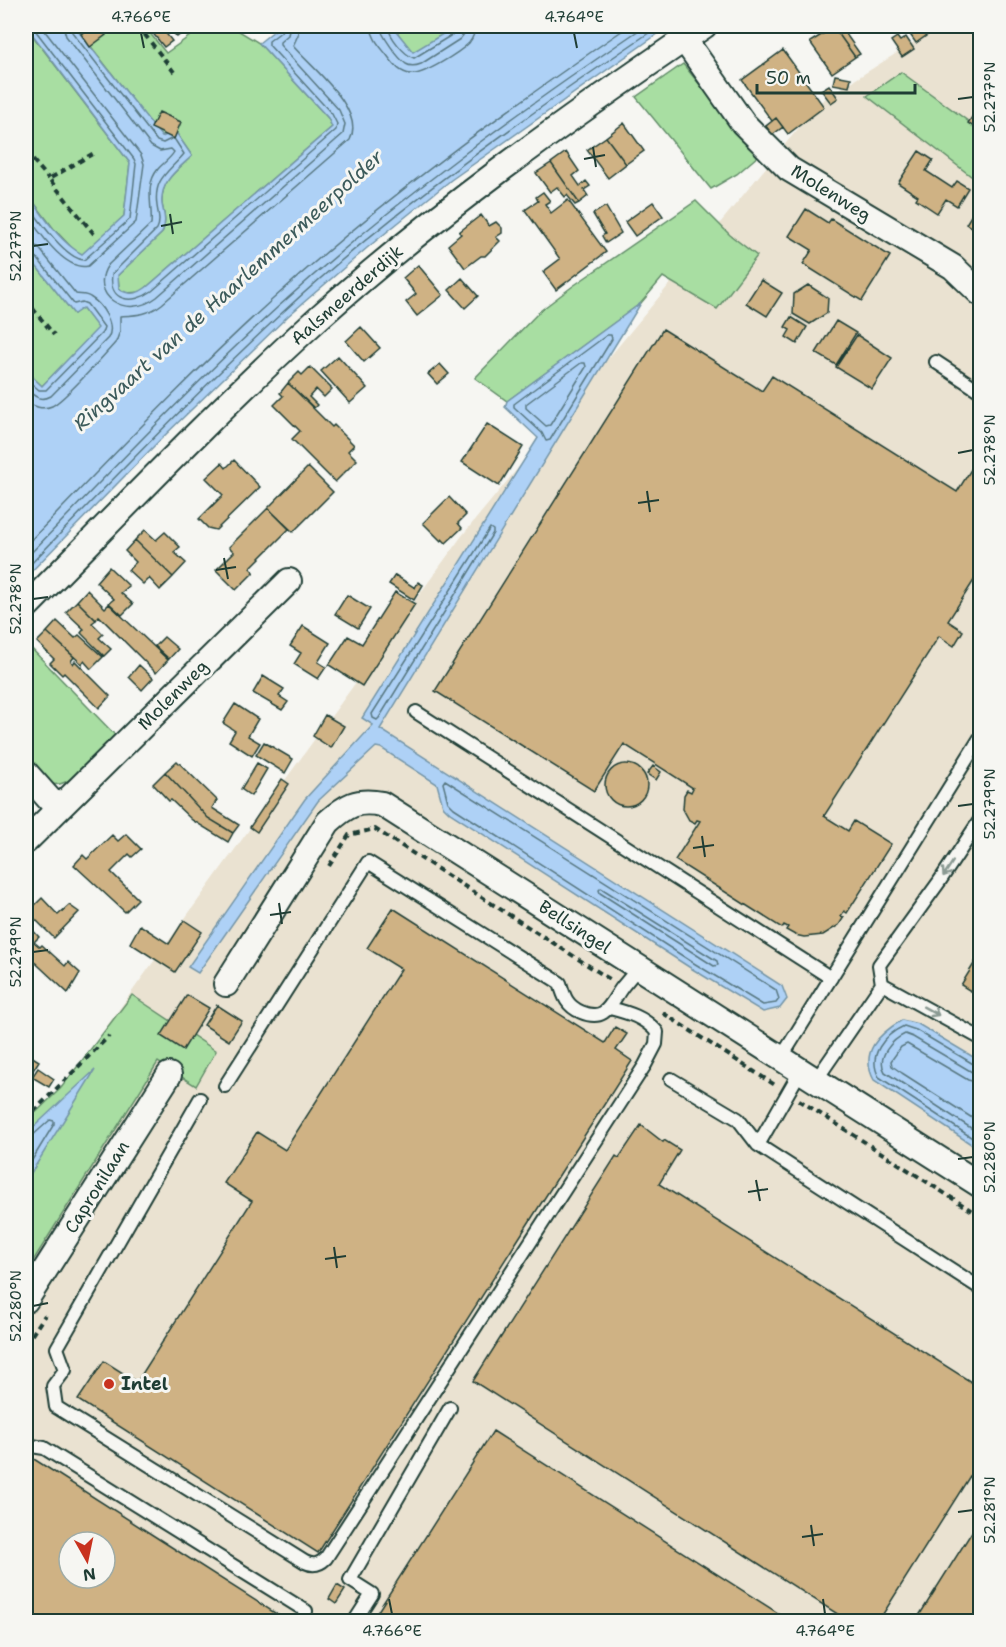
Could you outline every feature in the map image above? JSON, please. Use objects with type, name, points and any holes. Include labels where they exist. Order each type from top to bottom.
[{"type":"street","name":"Aalsmeerderdijk","points":[[26,607],[238,394],[316,320],[472,191],[704,26]]},
{"type":"street","name":"Molenweg","points":[[684,39],[743,123],[789,169],[953,267],[981,293]]},
{"type":"street","name":"Molenweg","points":[[26,841],[289,581]]},
{"type":"street","points":[[26,773],[58,809]]},
{"type":"street","name":"Bellsingel","points":[[226,984],[328,822],[345,807],[366,801],[382,804],[981,1185]]},
{"type":"street","name":"Capronilaan","points":[[26,1300],[169,1075]]},
{"type":"lane","points":[[936,362],[981,391]]},
{"type":"lane","points":[[416,712],[831,978]]},
{"type":"lane","points":[[758,1144],[799,1069],[831,978],[981,738]]},
{"type":"lane","points":[[882,984],[879,965],[981,820]]},
{"type":"lane","points":[[225,1086],[368,862],[560,983],[567,1003],[589,1016],[602,1014],[610,1008],[622,987],[638,968]]},
{"type":"lane","points":[[799,1069],[882,984]]},
{"type":"lane","points":[[882,984],[981,1038]]},
{"type":"lane","points":[[200,1099],[57,1348],[65,1370],[53,1386],[56,1407],[305,1562],[310,1565],[317,1564],[326,1558],[645,1065],[656,1044],[657,1032],[649,1023],[634,1015],[610,1008]]},
{"type":"lane","points":[[671,1078],[738,1119],[758,1144],[981,1288]]},
{"type":"lane","points":[[354,1622],[372,1594],[350,1580],[450,1408]]},
{"type":"lane","points":[[26,1445],[44,1448],[306,1611],[304,1622]]},
{"type":"path","points":[[138,26],[174,72]]},
{"type":"path","points":[[26,152],[94,234]]},
{"type":"path","points":[[49,179],[94,153]]},
{"type":"path","points":[[26,300],[54,335]]},
{"type":"path","points":[[26,1119],[109,1036]]},
{"type":"shaded area","points":[[939,26],[980,26],[980,1621],[26,1622],[26,1138],[461,537],[820,102]]},
{"type":"green space","points":[[75,26],[144,26],[166,53],[204,26],[231,26],[259,43],[328,118],[332,127],[141,292],[126,293],[119,289],[118,275],[162,233],[165,222],[162,204],[164,189],[175,171],[192,156],[175,131],[162,138]]},
{"type":"green space","points":[[392,26],[456,26],[413,53]]},
{"type":"green space","points":[[26,27],[130,163],[124,216],[82,255],[54,229],[26,192]]},
{"type":"green space","points":[[683,64],[758,156],[737,174],[711,189],[636,97]]},
{"type":"green space","points":[[901,72],[980,130],[980,183],[867,96]]},
{"type":"green space","points":[[696,201],[730,235],[757,256],[717,309],[663,277],[641,303],[507,401],[475,378],[540,311]]},
{"type":"green space","points":[[26,253],[74,314],[82,307],[99,328],[42,386],[26,371]]},
{"type":"green space","points":[[26,643],[116,736],[85,768],[66,782],[49,783],[26,758]]},
{"type":"green space","points":[[132,995],[216,1051],[196,1086],[158,1062],[26,1272],[26,1122],[61,1088]]},
{"type":"water","name":"Ringvaart van de Haarlemmermeerpolder","points":[[26,26],[74,26],[162,137],[175,131],[192,156],[175,171],[164,189],[162,204],[165,222],[162,233],[118,275],[119,289],[130,293],[141,291],[148,286],[332,127],[328,118],[259,43],[280,26],[392,26],[413,52],[456,26],[669,26],[451,180],[367,248],[288,316],[160,440],[26,577],[26,371],[42,386],[98,328],[83,308],[74,314],[26,253],[26,192],[65,242],[82,254],[124,216],[130,163]]},
{"type":"water","points":[[641,303],[380,729],[782,986],[787,999],[780,1008],[763,1012],[689,967],[450,813],[443,806],[437,784],[376,747],[318,801],[198,973],[188,967],[305,799],[373,725],[362,718],[538,438],[505,407],[507,401]]},
{"type":"water","points":[[902,1020],[918,1024],[980,1061],[980,1150],[874,1080],[870,1070],[870,1052],[886,1031]]},
{"type":"water","points":[[95,1070],[26,1181],[26,1134]]},
{"type":"building","points":[[92,26],[99,26],[106,35],[90,47],[81,34]]},
{"type":"building","points":[[147,26],[160,26],[172,41],[164,47]]},
{"type":"building","points":[[167,26],[189,26],[190,27],[177,37]]},
{"type":"building","points":[[817,26],[833,26],[855,57],[832,73],[810,42],[823,34]]},
{"type":"building","points":[[833,26],[849,26],[843,30],[860,54],[855,57]]},
{"type":"building","points":[[904,26],[929,26],[933,31],[916,43]]},
{"type":"building","points":[[897,37],[900,41],[906,37],[914,49],[902,57],[891,41]]},
{"type":"building","points":[[783,50],[824,107],[788,134],[776,118],[772,121],[742,80]]},
{"type":"building","points":[[835,75],[851,78],[849,87],[833,84]]},
{"type":"building","points":[[829,85],[838,98],[831,103],[821,90]]},
{"type":"building","points":[[980,105],[980,131],[968,123]]},
{"type":"building","points":[[159,112],[181,122],[174,139],[151,128]]},
{"type":"building","points":[[776,118],[783,127],[772,135],[766,126]]},
{"type":"building","points":[[624,123],[644,151],[626,164],[606,137]]},
{"type":"building","points":[[606,137],[626,164],[608,178],[587,150]]},
{"type":"building","points":[[919,151],[933,160],[926,171],[952,188],[957,181],[968,188],[957,206],[946,199],[937,213],[916,199],[918,196],[898,183]]},
{"type":"building","points":[[566,152],[579,171],[573,176],[580,186],[586,181],[590,186],[584,190],[588,196],[579,203],[551,163]]},
{"type":"building","points":[[551,163],[579,203],[575,205],[557,187],[550,192],[536,173]]},
{"type":"building","points":[[543,192],[550,201],[545,204],[551,213],[568,200],[606,252],[556,290],[543,272],[560,259],[525,210],[538,201],[536,197]]},
{"type":"building","points":[[980,201],[980,233],[966,224]]},
{"type":"building","points":[[653,202],[663,216],[635,236],[625,222]]},
{"type":"building","points":[[604,207],[621,233],[606,243],[602,236],[605,234],[593,214]]},
{"type":"building","points":[[806,209],[828,223],[831,219],[890,256],[862,301],[803,264],[812,250],[789,236]]},
{"type":"building","points":[[481,215],[489,226],[496,222],[502,228],[502,233],[496,237],[500,241],[485,256],[481,256],[465,268],[448,245],[461,234],[459,232]]},
{"type":"building","points":[[418,265],[443,295],[417,316],[406,302],[416,294],[403,278]]},
{"type":"building","points":[[462,278],[478,296],[465,308],[449,290]]},
{"type":"building","points":[[761,280],[782,293],[767,316],[746,303]]},
{"type":"building","points":[[808,285],[828,298],[827,313],[810,324],[793,314],[794,294]]},
{"type":"building","points":[[791,317],[807,327],[797,344],[786,337],[790,330],[785,327]]},
{"type":"building","points":[[836,321],[856,333],[836,365],[816,353]]},
{"type":"building","points":[[361,327],[380,348],[364,362],[346,341]]},
{"type":"building","points":[[663,329],[762,391],[772,376],[957,492],[980,455],[980,571],[948,621],[963,631],[954,646],[939,636],[824,816],[848,831],[854,821],[891,844],[847,913],[844,911],[841,916],[844,917],[839,925],[823,935],[804,937],[795,935],[786,930],[788,927],[784,925],[782,928],[675,860],[700,821],[697,820],[695,823],[689,820],[683,809],[684,795],[687,790],[691,792],[693,788],[624,744],[594,791],[435,691]]},
{"type":"building","points":[[857,335],[892,358],[872,389],[836,367]]},
{"type":"building","points":[[338,356],[367,388],[350,403],[321,371]]},
{"type":"building","points":[[440,364],[449,374],[437,384],[428,374]]},
{"type":"building","points":[[310,367],[332,389],[324,397],[316,389],[309,397],[317,405],[314,408],[288,383],[299,372],[302,375]]},
{"type":"building","points":[[288,383],[332,427],[334,425],[354,445],[348,451],[357,460],[335,482],[292,439],[300,431],[274,405],[283,396],[280,393]]},
{"type":"building","points":[[487,424],[523,447],[499,486],[462,462]]},
{"type":"building","points":[[234,460],[260,487],[216,530],[208,528],[199,519],[223,495],[206,478],[222,463],[226,468]]},
{"type":"building","points":[[308,467],[333,492],[293,532],[268,508]]},
{"type":"building","points":[[449,497],[466,515],[458,523],[462,528],[446,543],[423,523]]},
{"type":"building","points":[[268,508],[289,529],[250,568],[254,572],[236,590],[216,570],[234,552],[229,547]]},
{"type":"building","points":[[145,530],[156,540],[165,532],[180,547],[174,552],[186,563],[173,577],[135,540]]},
{"type":"building","points":[[135,540],[173,577],[160,590],[149,578],[143,584],[128,570],[136,562],[125,551]]},
{"type":"building","points":[[109,567],[129,586],[121,593],[133,604],[122,615],[109,603],[114,599],[96,582]]},
{"type":"building","points":[[395,575],[415,588],[418,582],[423,585],[414,600],[389,584]]},
{"type":"building","points":[[87,590],[105,608],[109,604],[168,660],[156,673],[99,616],[96,620],[77,601]]},
{"type":"building","points":[[395,592],[415,604],[362,686],[329,665],[348,636],[362,644]]},
{"type":"building","points":[[347,595],[370,609],[358,628],[335,614]]},
{"type":"building","points":[[77,601],[96,620],[92,623],[103,634],[99,638],[111,649],[104,656],[81,633],[84,629],[66,612]]},
{"type":"building","points":[[57,621],[75,638],[79,635],[103,657],[91,669],[84,661],[82,664],[47,632]]},
{"type":"building","points":[[303,626],[330,643],[318,662],[326,667],[318,679],[294,664],[301,653],[290,646]]},
{"type":"building","points":[[47,632],[74,657],[71,661],[73,664],[75,661],[110,696],[99,708],[64,673],[62,675],[50,663],[54,659],[37,642]]},
{"type":"building","points":[[164,637],[178,649],[169,659],[155,646]]},
{"type":"building","points":[[139,665],[153,678],[142,690],[129,677]]},
{"type":"building","points":[[263,676],[284,689],[279,696],[288,702],[282,710],[253,693]]},
{"type":"building","points":[[235,704],[258,719],[248,736],[260,743],[252,756],[229,741],[235,731],[223,723]]},
{"type":"building","points":[[325,715],[344,726],[331,748],[313,736]]},
{"type":"building","points":[[264,742],[293,759],[285,773],[256,755]]},
{"type":"building","points":[[177,761],[217,800],[212,808],[239,825],[233,833],[208,818],[165,772]]},
{"type":"building","points":[[257,763],[267,769],[251,796],[241,789]]},
{"type":"building","points":[[626,764],[641,770],[647,785],[641,800],[626,806],[611,800],[605,785],[611,770]]},
{"type":"building","points":[[653,766],[661,772],[656,780],[647,774]]},
{"type":"building","points":[[165,772],[208,818],[233,833],[228,842],[192,820],[153,784]]},
{"type":"building","points":[[282,779],[289,784],[257,832],[250,827]]},
{"type":"building","points":[[126,834],[141,849],[132,857],[129,854],[111,872],[138,899],[125,912],[74,865],[83,855],[87,859],[112,835],[118,841]]},
{"type":"building","points":[[42,898],[58,915],[69,905],[79,912],[54,938],[28,912]]},
{"type":"building","points":[[393,908],[605,1043],[615,1027],[627,1034],[616,1050],[632,1061],[318,1553],[78,1400],[104,1361],[137,1382],[252,1201],[224,1183],[257,1132],[285,1150],[401,969],[367,948]]},
{"type":"building","points":[[184,920],[202,932],[175,972],[130,943],[140,925],[169,944]]},
{"type":"building","points":[[26,923],[39,937],[34,942],[40,947],[42,945],[65,966],[68,962],[80,973],[68,993],[27,955],[30,951],[28,949],[26,951]]},
{"type":"building","points":[[980,954],[980,997],[961,985]]},
{"type":"building","points":[[187,995],[209,1008],[183,1050],[161,1036]]},
{"type":"building","points":[[217,1005],[242,1021],[229,1041],[204,1025]]},
{"type":"building","points":[[26,1053],[39,1061],[30,1075],[26,1072]]},
{"type":"building","points":[[38,1068],[54,1079],[49,1087],[32,1077]]},
{"type":"building","points":[[641,1125],[663,1142],[664,1140],[680,1150],[659,1184],[971,1382],[980,1367],[980,1460],[878,1622],[850,1622],[473,1381],[616,1156],[619,1158]]},
{"type":"building","points":[[493,1431],[792,1622],[371,1622]]},
{"type":"building","points":[[26,1454],[289,1622],[26,1622]]},
{"type":"building","points":[[980,1519],[980,1622],[915,1622]]},
{"type":"building","points":[[337,1585],[345,1590],[336,1604],[329,1599]]},
{"type":"place","name":"Intel","points":[[109,1384]]}]
